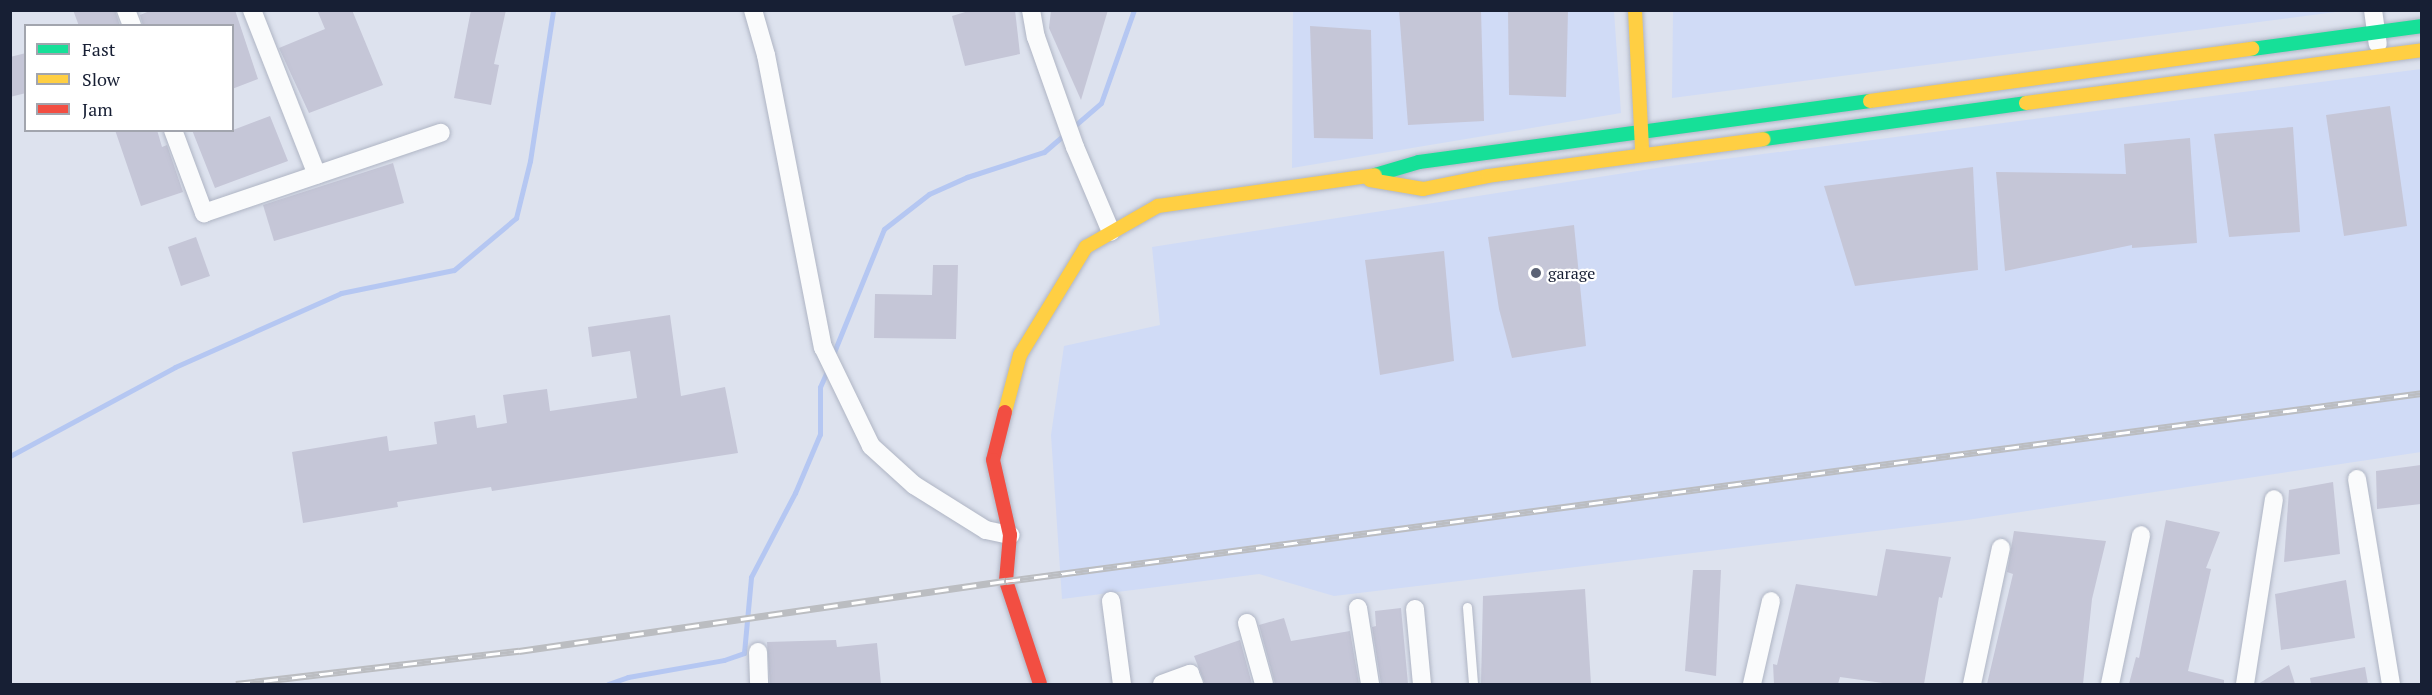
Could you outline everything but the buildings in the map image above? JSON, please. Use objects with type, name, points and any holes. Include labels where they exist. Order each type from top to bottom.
[{"type":"street","points":[[252,10],[317,175]]},
{"type":"street","points":[[753,10],[766,55],[823,347],[871,446],[914,485],[986,530],[1010,535]]},
{"type":"street","points":[[1031,10],[1036,37],[1066,116],[1075,147],[1111,232]]},
{"type":"street","points":[[1635,10],[1642,155]]},
{"type":"street","points":[[2373,10],[2379,56]]},
{"type":"street","points":[[1040,684],[1006,581],[1010,535],[993,460],[1020,355],[1086,247],[1158,206],[1364,179],[1419,162],[2421,26]]},
{"type":"street","points":[[1364,179],[1424,189],[1488,176],[2421,50]]},
{"type":"street","points":[[174,132],[204,213],[441,133]]},
{"type":"street","points":[[2357,479],[2391,684]]},
{"type":"street","points":[[2245,684],[2274,499]]},
{"type":"street","points":[[2110,684],[2141,535]]},
{"type":"street","points":[[1972,684],[2001,548]]},
{"type":"street","points":[[1111,601],[1122,684]]},
{"type":"street","points":[[1752,684],[1771,601]]},
{"type":"street","points":[[1358,608],[1370,684]]},
{"type":"street","points":[[1415,609],[1422,684]]},
{"type":"street","points":[[1247,623],[1264,684]]},
{"type":"street","points":[[758,652],[759,684]]},
{"type":"street","points":[[1162,684],[1190,674],[1194,684]]},
{"type":"lane","points":[[1467,607],[1473,684]]},
{"type":"shaded area","points":[[1673,10],[2343,11],[1672,98]]},
{"type":"shaded area","points":[[1293,11],[1614,11],[1621,113],[1292,168]]},
{"type":"shaded area","points":[[2421,69],[2421,452],[1967,520],[1334,596],[1259,574],[1062,599],[1051,435],[1064,346],[1160,325],[1152,247],[1663,167]]},
{"type":"waterway","points":[[10,456],[175,367],[341,293],[454,270],[516,218],[530,161],[553,10]]},
{"type":"waterway","points":[[832,357],[884,229],[929,194],[967,177],[1044,152],[1101,103],[1134,10]]},
{"type":"waterway","points":[[608,684],[628,677],[724,660],[744,653],[751,577],[795,493],[820,434],[820,387],[828,369]]},
{"type":"railway","points":[[236,684],[519,651],[1006,581],[2422,393]]},
{"type":"traffic: fast","points":[[2252,49],[2422,26]]},
{"type":"traffic: fast","points":[[1375,175],[1419,162],[1870,101]]},
{"type":"traffic: fast","points":[[1764,139],[2026,103]]},
{"type":"traffic: slow","points":[[1635,10],[1642,149]]},
{"type":"traffic: slow","points":[[1870,101],[2252,49]]},
{"type":"traffic: slow","points":[[2026,103],[2422,50]]},
{"type":"traffic: slow","points":[[1370,180],[1423,189],[1488,176],[1764,139]]},
{"type":"traffic: slow","points":[[1005,412],[1020,355],[1086,247],[1158,206],[1375,175]]},
{"type":"traffic: jam","points":[[1005,412],[993,460],[1010,535],[1006,581],[1040,684]]},
{"type":"place","name":"garage","points":[[1536,273]]}]
